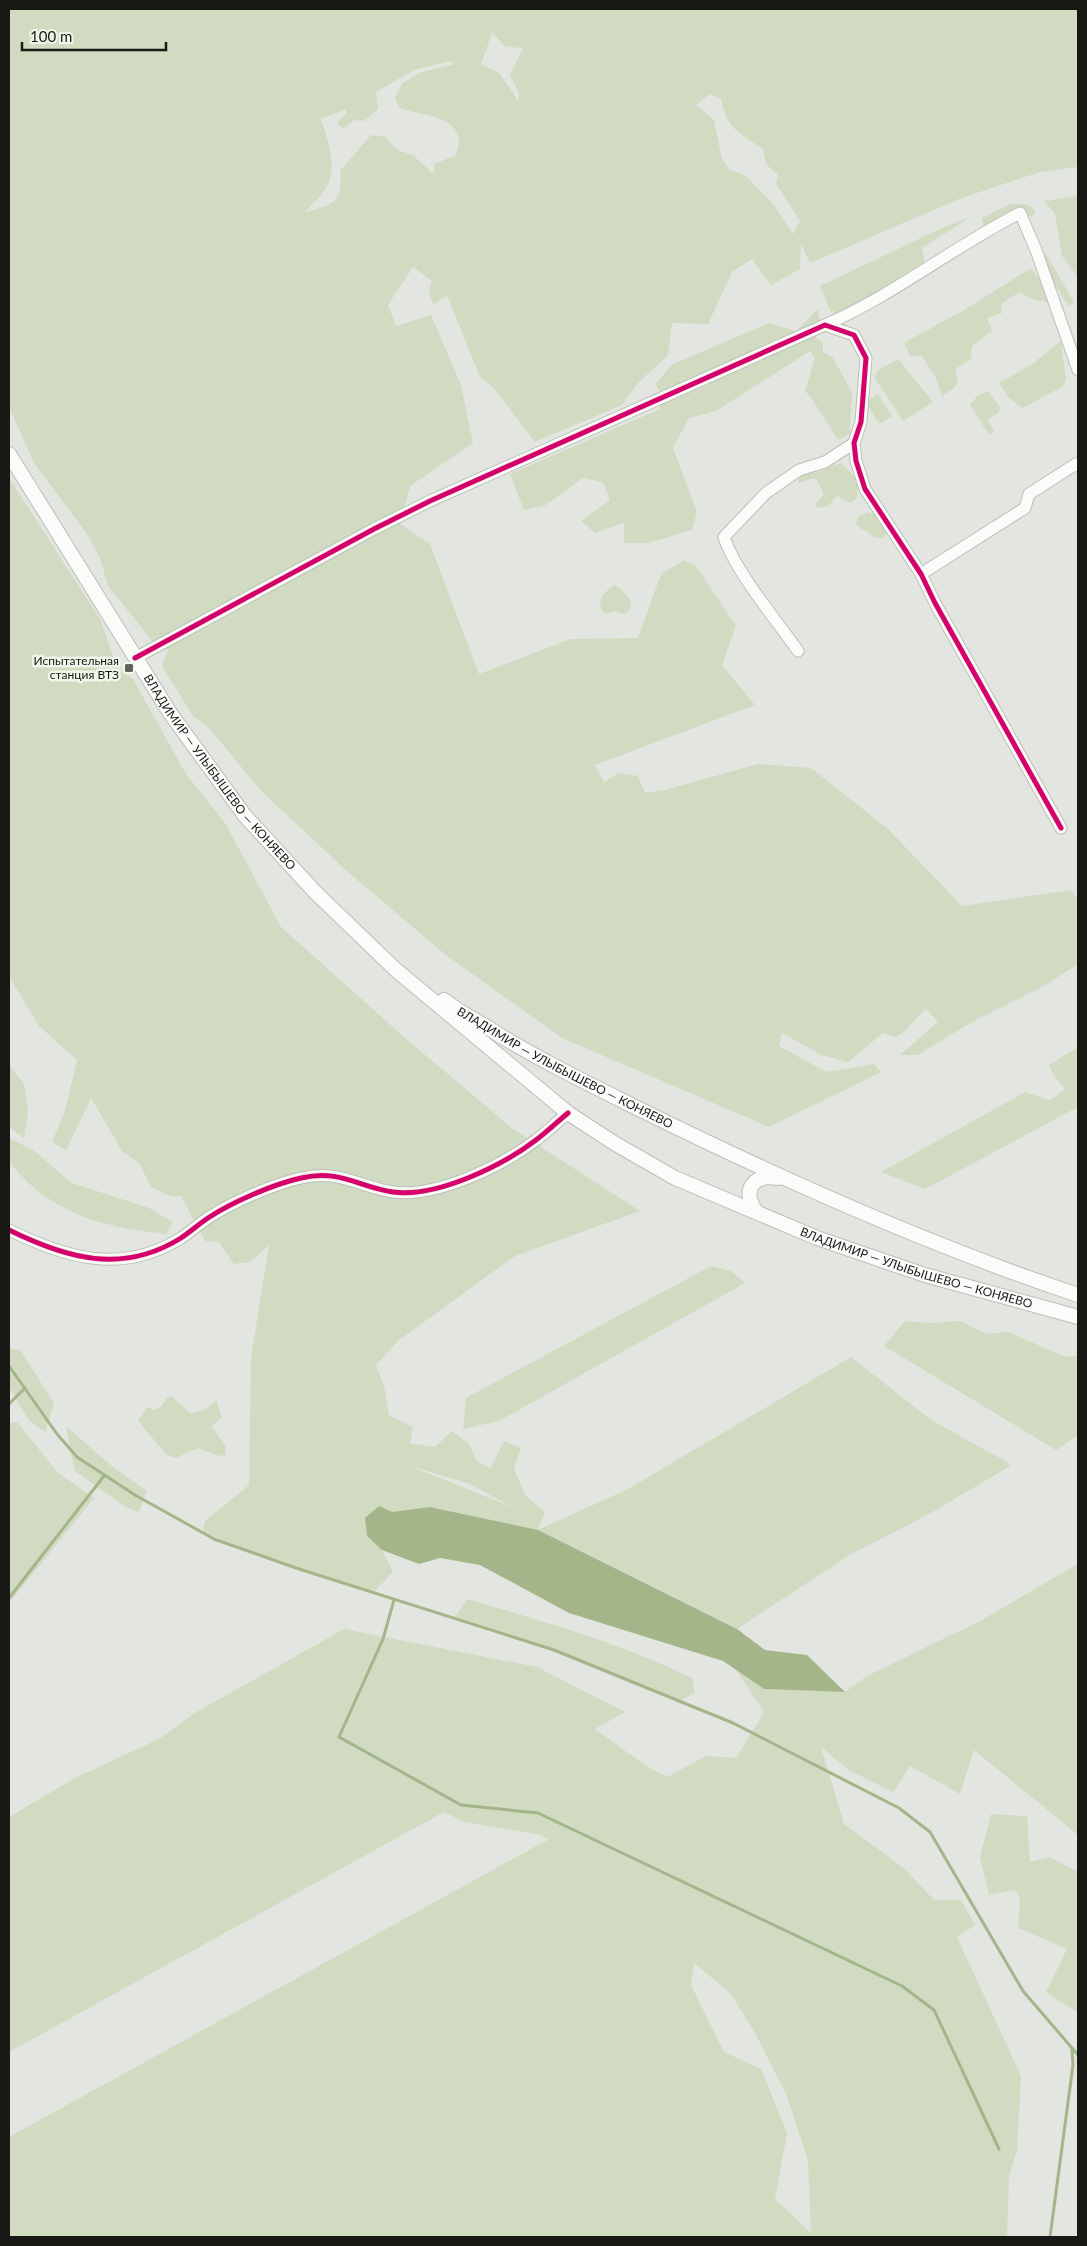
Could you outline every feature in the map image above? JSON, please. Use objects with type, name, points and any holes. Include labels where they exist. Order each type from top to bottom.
[{"type":"main road","name":"ВЛАДИМИР — УЛЫБЫШЕВО — КОНЯЕВО","points":[[9,454],[170,713],[245,816],[277,854],[396,970],[568,1113],[614,1143],[675,1178],[817,1238],[925,1274],[1078,1317]]},
{"type":"main road","name":"ВЛАДИМИР — УЛЫБЫШЕВО — КОНЯЕВО","points":[[357,931],[449,1004],[523,1050],[659,1119],[788,1180],[929,1240],[1025,1278],[1078,1296]]},
{"type":"main road","name":"ВЛАДИМИР — УЛЫБЫШЕВО — КОНЯЕВО","points":[[756,1212],[750,1203],[749,1191],[756,1180],[766,1176],[788,1180]]},
{"type":"street","points":[[135,658],[374,529],[430,501],[825,325],[885,295],[967,242],[1020,213],[1036,250],[1078,370]]},
{"type":"street","points":[[825,325],[854,335],[866,358],[861,422],[854,443],[856,461],[865,489],[921,574],[935,603],[1061,828]]},
{"type":"street","points":[[798,651],[756,592],[727,546],[724,537],[744,514],[773,488],[799,470],[825,462],[854,443]]},
{"type":"street","points":[[921,574],[1025,508],[1028,494],[1076,464],[1078,466]]},
{"type":"street","points":[[9,1230],[66,1254],[95,1260],[126,1258],[152,1252],[180,1239],[208,1218],[239,1200],[300,1178],[324,1174],[349,1178],[391,1192],[412,1194],[438,1188],[494,1166],[535,1141],[568,1113]]},
{"type":"shaded area","points":[[9,9],[1078,9],[1078,167],[1040,172],[959,199],[810,263],[801,244],[800,269],[771,285],[752,259],[732,272],[708,324],[672,323],[668,355],[637,384],[622,405],[535,442],[493,387],[480,377],[447,295],[433,305],[429,291],[432,281],[413,267],[388,305],[396,326],[431,315],[461,385],[473,443],[410,486],[400,524],[430,544],[479,674],[571,639],[638,638],[661,574],[684,560],[696,566],[736,626],[722,665],[755,705],[595,765],[604,782],[619,773],[638,776],[645,793],[665,790],[758,764],[811,768],[888,829],[962,906],[1071,890],[1078,899],[1078,964],[1044,986],[970,1023],[918,1055],[900,1055],[938,1022],[926,1009],[901,1034],[896,1037],[883,1033],[848,1062],[821,1055],[782,1033],[779,1046],[826,1072],[874,1064],[881,1072],[769,1127],[562,1038],[446,955],[349,873],[262,792],[209,728],[193,716],[162,666],[168,650],[154,643],[108,586],[100,558],[87,534],[34,463],[9,407]],"holes":[[[492,33],[506,47],[523,48],[510,75],[519,94],[518,100],[500,74],[481,64]],[[450,61],[454,64],[419,73],[402,84],[395,98],[400,108],[435,117],[451,125],[459,139],[456,155],[434,164],[434,173],[432,173],[413,155],[397,150],[385,137],[371,135],[340,171],[341,181],[338,196],[323,207],[305,212],[324,191],[330,180],[331,154],[321,119],[346,109],[347,113],[338,121],[338,125],[343,128],[355,120],[364,121],[378,109],[376,92],[414,70]],[[710,94],[721,99],[730,124],[740,134],[763,149],[766,164],[778,175],[776,184],[800,221],[793,234],[773,204],[745,175],[730,170],[722,159],[714,120],[696,105]]]},
{"type":"shaded area","points":[[1078,196],[1078,277],[1062,256],[1055,214],[1044,201]]},
{"type":"shaded area","points":[[1010,204],[1024,204],[1033,208],[1035,214],[1025,219],[1017,207],[983,227],[982,218]]},
{"type":"shaded area","points":[[972,216],[922,248],[925,262],[872,298],[849,317],[831,312],[820,286],[942,228]]},
{"type":"shaded area","points":[[1046,254],[1074,302],[1068,306],[1040,259]]},
{"type":"shaded area","points":[[1031,268],[1053,298],[1048,302],[1032,299],[1019,292],[1001,304],[1002,313],[987,318],[992,331],[972,346],[971,359],[955,369],[956,386],[942,396],[936,378],[922,356],[910,356],[904,343],[964,310]]},
{"type":"shaded area","points":[[818,309],[820,322],[813,335],[823,343],[823,352],[833,358],[852,392],[850,434],[838,440],[805,391],[815,358],[810,351],[716,411],[689,418],[673,448],[697,512],[692,530],[648,543],[624,543],[624,523],[595,533],[581,521],[610,500],[603,482],[583,478],[544,506],[524,510],[510,474],[660,409],[661,393],[655,384],[673,364],[769,323],[796,331]]},
{"type":"shaded area","points":[[1061,341],[1066,380],[1062,387],[1022,408],[1008,397],[999,383],[1031,365]]},
{"type":"shaded area","points":[[898,359],[933,402],[903,421],[875,378],[877,371]]},
{"type":"shaded area","points":[[988,391],[1000,407],[999,412],[988,420],[994,431],[989,435],[970,405],[978,395]]},
{"type":"shaded area","points":[[878,394],[892,416],[879,424],[866,402]]},
{"type":"shaded area","points":[[841,463],[858,480],[857,498],[851,503],[837,496],[828,506],[817,508],[815,505],[824,494],[817,480],[813,478],[799,483],[798,479],[808,471],[816,473]]},
{"type":"shaded area","points":[[9,478],[100,619],[118,670],[133,679],[186,774],[225,823],[281,927],[404,1037],[513,1129],[640,1211],[515,1256],[399,1340],[376,1365],[384,1386],[389,1415],[413,1427],[410,1443],[435,1447],[452,1431],[469,1444],[477,1461],[490,1468],[504,1441],[521,1448],[514,1469],[525,1495],[545,1512],[538,1530],[431,1507],[392,1512],[367,1536],[382,1550],[393,1572],[373,1593],[284,1564],[203,1532],[205,1521],[249,1485],[251,1358],[269,1245],[251,1262],[234,1264],[219,1242],[205,1241],[181,1196],[172,1197],[151,1187],[139,1163],[122,1151],[91,1098],[66,1150],[52,1142],[65,1111],[77,1060],[39,1026],[9,976]],"holes":[[[414,1467],[470,1484],[512,1507]]]},
{"type":"shaded area","points":[[869,512],[883,522],[887,533],[883,538],[874,538],[856,523],[859,516]]},
{"type":"shaded area","points":[[614,585],[621,589],[631,601],[629,611],[624,614],[613,611],[607,614],[603,612],[600,605],[602,595]]},
{"type":"shaded area","points":[[1078,1047],[1078,1107],[925,1189],[881,1172],[1025,1092],[1050,1100],[1065,1089],[1054,1076],[1049,1065]]},
{"type":"shaded area","points":[[9,1065],[24,1084],[28,1112],[24,1138],[9,1127]]},
{"type":"shaded area","points":[[9,1138],[33,1150],[72,1183],[149,1208],[173,1222],[166,1234],[115,1226],[84,1217],[69,1210],[35,1189],[9,1162]]},
{"type":"shaded area","points":[[711,1266],[731,1271],[745,1283],[499,1421],[463,1429],[466,1398]]},
{"type":"shaded area","points":[[905,1321],[930,1323],[960,1321],[986,1334],[1008,1332],[1066,1357],[1078,1355],[1078,1435],[1056,1450],[884,1346]]},
{"type":"shaded area","points":[[9,1348],[20,1350],[54,1403],[45,1432],[29,1420],[9,1387]]},
{"type":"shaded area","points":[[851,1357],[931,1420],[1007,1462],[1010,1466],[931,1513],[848,1556],[737,1629],[538,1530],[628,1489]]},
{"type":"shaded area","points":[[171,1396],[190,1413],[205,1410],[216,1400],[222,1418],[211,1426],[225,1445],[226,1455],[219,1456],[198,1448],[176,1458],[167,1455],[138,1421],[147,1407],[155,1410],[162,1406],[166,1399]]},
{"type":"shaded area","points":[[17,1422],[57,1472],[94,1498],[9,1603],[9,1423]]},
{"type":"shaded area","points":[[66,1426],[114,1468],[147,1491],[139,1512],[125,1507],[75,1471]]},
{"type":"shaded area","points":[[379,1506],[392,1512],[430,1507],[538,1530],[737,1629],[765,1650],[807,1655],[845,1692],[764,1689],[723,1661],[569,1613],[480,1565],[440,1558],[419,1564],[382,1550],[367,1536],[365,1518]]},
{"type":"shaded area","points":[[1078,1564],[1078,1835],[974,1750],[960,1794],[910,1766],[893,1792],[849,1770],[821,1747],[844,1824],[905,1869],[934,1900],[961,1900],[975,1925],[957,1937],[1021,2076],[1017,2150],[1009,2177],[1007,2237],[9,2237],[9,2137],[549,1839],[537,1834],[465,1822],[444,1812],[9,2052],[9,1817],[75,1778],[159,1739],[193,1714],[344,1629],[537,1667],[625,1712],[595,1729],[646,1766],[667,1777],[706,1756],[736,1758],[764,1712],[737,1671],[764,1689],[845,1692],[867,1676],[980,1621]],"holes":[[[694,1963],[730,1993],[753,2029],[787,2096],[808,2161],[811,2233],[775,2199],[787,2133],[761,2069],[724,2052],[691,1985]]]},
{"type":"shaded area","points":[[467,1599],[553,1624],[665,1665],[692,1678],[695,1693],[679,1701],[554,1650],[454,1618]]},
{"type":"shaded area","points":[[991,1814],[1027,1816],[1030,1862],[1050,1857],[1078,1872],[1078,2013],[1046,1992],[1067,1949],[1018,1928],[1020,1900],[1016,1890],[989,1895],[980,1857]]},
{"type":"waterway","points":[[9,1366],[57,1434],[77,1457],[135,1495],[214,1539],[296,1568],[554,1650],[733,1723],[899,1808],[930,1832],[1023,1991],[1078,2055]]},
{"type":"waterway","points":[[9,1404],[25,1388]]},
{"type":"waterway","points":[[9,1598],[104,1476]]},
{"type":"waterway","points":[[394,1600],[383,1639],[339,1737],[461,1805],[538,1813],[902,1986],[934,2010],[999,2149]]},
{"type":"waterway","points":[[1050,2237],[1073,2065],[1072,2049]]},
{"type":"cycle path","points":[[135,658],[374,529],[430,501],[825,325],[854,335],[866,358],[861,422],[854,443],[856,461],[865,489],[921,574],[935,603],[1061,828]]},
{"type":"cycle path","points":[[9,1230],[30,1240],[73,1255],[116,1259],[137,1256],[159,1249],[181,1238],[208,1218],[241,1200],[266,1189],[301,1178],[315,1176],[338,1177],[381,1190],[410,1193],[448,1185],[468,1178],[522,1150],[568,1113]]},
{"type":"place","name":"Испытательная станция ВТЗ","points":[[129,668]]}]
